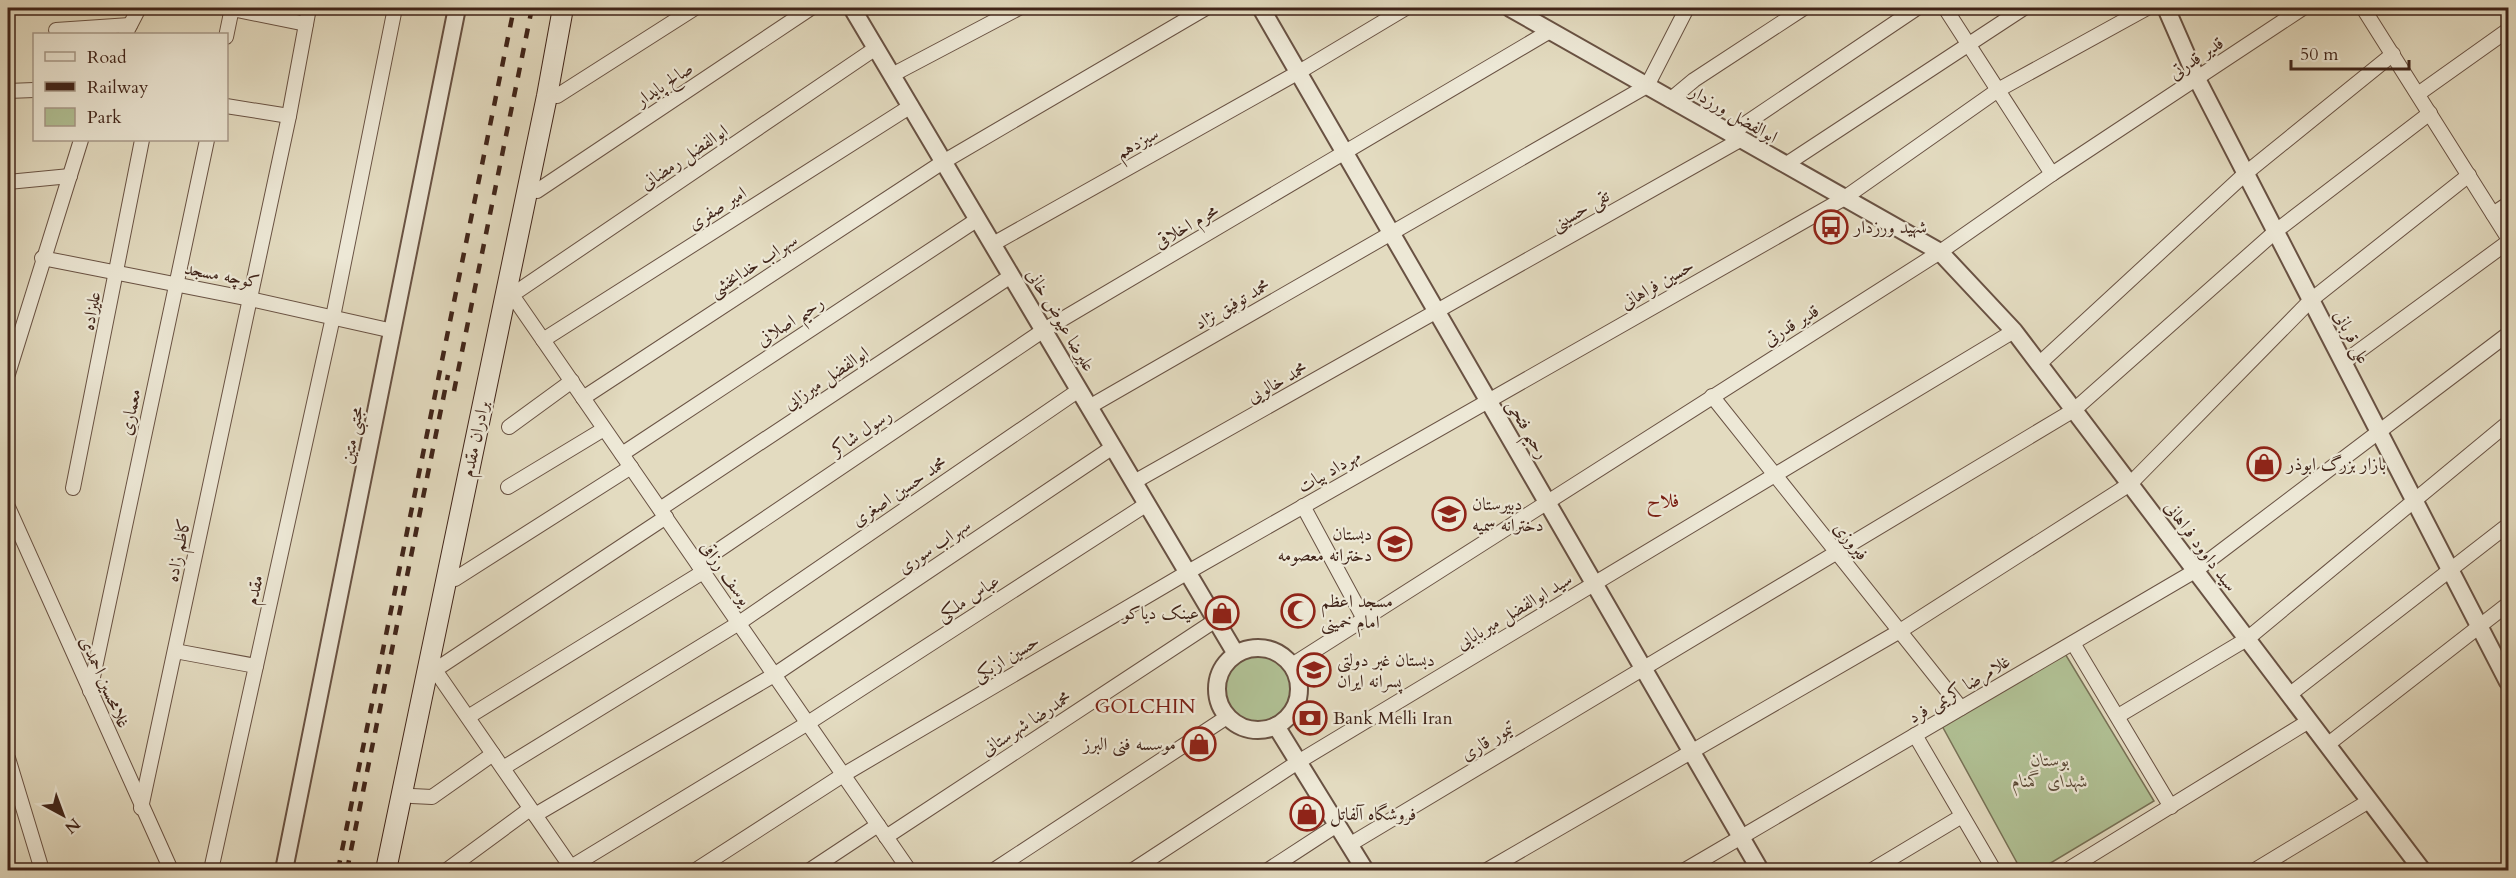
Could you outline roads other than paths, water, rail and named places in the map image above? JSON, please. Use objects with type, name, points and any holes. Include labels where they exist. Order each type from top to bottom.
[{"type":"main road","name":"برادران مقدم","points":[[552,96],[563,8]]},
{"type":"main road","name":"برادران مقدم","points":[[397,870],[407,795],[430,669],[570,8]]},
{"type":"main road","name":"برادران مقدم","points":[[386,870],[407,795]]},
{"type":"street","points":[[56,30],[127,30],[139,8]]},
{"type":"street","points":[[227,33],[232,8],[306,24]]},
{"type":"street","name":"کاظم زاده","points":[[141,808],[289,116],[309,8]]},
{"type":"street","name":"مقدم","points":[[211,870],[333,317],[395,8]]},
{"type":"street","name":"مجتبی متین","points":[[284,870],[457,8]]},
{"type":"street","points":[[552,96],[695,8]]},
{"type":"street","name":"صالح پایدار","points":[[532,191],[811,8]]},
{"type":"street","name":"علیرضا عیوض خانی","points":[[852,8],[1236,654]]},
{"type":"street","points":[[892,75],[1019,8]]},
{"type":"street","name":"سهراب خدابخشی","points":[[583,398],[943,162],[1206,8]]},
{"type":"street","name":"رحیم فتحی","points":[[1262,8],[1760,870]]},
{"type":"street","name":"سیزدهم","points":[[993,244],[1299,72],[1406,8]]},
{"type":"street","name":"ابوالفضل ورزدار","points":[[1510,8],[1940,252]]},
{"type":"street","points":[[1647,86],[1684,13],[1699,8]]},
{"type":"street","points":[[1670,100],[1694,80],[1804,8]]},
{"type":"street","name":"تقی حسینی","points":[[1438,313],[1735,137],[1917,8]]},
{"type":"street","points":[[1945,8],[2052,174]]},
{"type":"street","points":[[1785,165],[2024,8]]},
{"type":"street","name":"حسین فراهانی","points":[[1489,401],[1843,199],[1998,90],[2147,8]]},
{"type":"street","name":"علی قربانی","points":[[2166,8],[2197,79],[2508,682]]},
{"type":"street","name":"قدیر قدرتی","points":[[1292,665],[1940,252],[2052,174],[2303,8]]},
{"type":"street","points":[[2363,8],[2508,238]]},
{"type":"street","points":[[2418,94],[2508,30]]},
{"type":"street","name":"محرم اخلاقی","points":[[1044,330],[1550,31]]},
{"type":"street","name":"ابوالفضل رمضانی","points":[[509,294],[876,48]]},
{"type":"street","points":[[2039,364],[2246,173],[2393,54]]},
{"type":"street","name":"محمد توفیق ‌نژاد","points":[[1089,407],[1647,86]]},
{"type":"street","points":[[8,91],[33,90]]},
{"type":"street","points":[[228,106],[289,116]]},
{"type":"street","name":"امیر صفری","points":[[543,340],[910,106]]},
{"type":"street","name":"تیمور قاری","points":[[1349,845],[2074,410],[2276,231],[2430,112]]},
{"type":"street","points":[[8,374],[42,258],[81,141]]},
{"type":"street","name":"علیزاده","points":[[73,488],[142,141]]},
{"type":"street","name":"معماری","points":[[90,691],[207,141]]},
{"type":"street","points":[[1487,870],[1900,631],[2130,484],[2311,300],[2469,175]]},
{"type":"street","points":[[8,182],[70,176]]},
{"type":"street","points":[[2493,214],[2508,204]]},
{"type":"street","name":"رحیم اصلانی","points":[[622,454],[978,219]]},
{"type":"street","points":[[2344,362],[2508,242]]},
{"type":"street","name":"سید داوود فراهانی","points":[[1940,252],[2014,331],[2422,870]]},
{"type":"street","name":"کوچه مسجد","points":[[42,258],[250,299],[393,331]]},
{"type":"street","name":"ابوالفضل میرزایی","points":[[430,669],[1011,276]]},
{"type":"street","name":"یوسف رزاقی","points":[[509,294],[572,381],[909,870]]},
{"type":"street","name":"محمد خالویی","points":[[1134,482],[1438,313]]},
{"type":"street","name":"رسول شاکر","points":[[468,717],[701,568],[1044,330]]},
{"type":"street","name":"سید ابوالفضل میربابایی","points":[[1133,870],[1299,762],[2014,331]]},
{"type":"street","name":"غلامرضا کریمی فرد","points":[[1685,870],[2195,571],[2378,430],[2508,334]]},
{"type":"street","points":[[509,427],[572,381]]},
{"type":"street","name":"محمد حسین اصغری","points":[[503,768],[738,623],[1079,390]]},
{"type":"street","name":"فیروزی","points":[[1712,396],[1961,708]]},
{"type":"street","name":"مهرداد بیات","points":[[1188,572],[1489,401]]},
{"type":"street","points":[[2118,716],[2247,639],[2508,423]]},
{"type":"street","points":[[508,487],[604,429]]},
{"type":"street","name":"سهراب سوری","points":[[447,870],[533,812],[774,675],[1113,447]]},
{"type":"street","points":[[450,580],[631,467]]},
{"type":"street","name":"عباس ملکی","points":[[570,869],[808,723],[1147,504]]},
{"type":"street","points":[[1303,506],[1364,619]]},
{"type":"street","name":"غلامحسین احمدی","points":[[8,507],[141,808],[171,870]]},
{"type":"street","points":[[2289,695],[2508,525]]},
{"type":"street","name":"حسین ازبکی","points":[[843,775],[1188,572]]},
{"type":"street","points":[[2327,745],[2508,604]]},
{"type":"street","name":"محمدرضا شهرستانی","points":[[886,837],[1216,620]]},
{"type":"street","points":[[2073,643],[2170,807]]},
{"type":"street","points":[[1248,649],[1266,649],[1284,656],[1292,665],[1297,676],[1298,699],[1286,719],[1276,726],[1263,730],[1238,725],[1227,717],[1217,695],[1217,683],[1227,661],[1248,649]]},
{"type":"street","points":[[175,651],[256,666]]},
{"type":"street","points":[[430,669],[468,717],[570,869]]},
{"type":"street","points":[[994,870],[1227,717]]},
{"type":"street","points":[[2067,870],[2089,865],[2170,807],[2309,721]]},
{"type":"street","points":[[1276,726],[1365,870]]},
{"type":"street","points":[[1916,735],[1994,870]]},
{"type":"street","points":[[407,795],[432,797],[493,754]]},
{"type":"street","points":[[8,758],[42,870]]},
{"type":"street","points":[[696,870],[843,775]]},
{"type":"street","points":[[2254,870],[2369,801]]},
{"type":"street","points":[[1872,870],[1962,816]]},
{"type":"street","points":[[810,870],[878,825]]},
{"type":"street","points":[[1268,870],[1337,825]]},
{"type":"railway","points":[[338,870],[514,8]]},
{"type":"railway","points":[[454,391],[532,8]]},
{"type":"railway","points":[[347,870],[448,375]]},
{"type":"place","name":"شهید ورزدار","points":[[1831,227]]},
{"type":"place","name":"بازار بزرگ ابوذر","points":[[2264,464]]},
{"type":"place","name":"دبیرستان دخترانه سمیه","points":[[1449,514]]},
{"type":"place","name":"دبستان دخترانه معصومه","points":[[1395,544]]},
{"type":"place","name":"مسجد اعظم امام خمینی","points":[[1298,611]]},
{"type":"place","name":"عینک دیاکو","points":[[1222,613]]},
{"type":"place","name":"دبستان غبر دولتی پسرانه ایران","points":[[1314,670]]},
{"type":"place","name":"Bank Melli Iran","points":[[1310,718]]},
{"type":"place","name":"موسسه فنی البرز","points":[[1199,744]]},
{"type":"place","name":"فروشگاه آلفاتل","points":[[1307,814]]},
{"type":"district","name":"فلاح","points":[[1663,500]]},
{"type":"district","name":"GOLCHIN","points":[[1145,706]]},
{"type":"park label","name":"بوستان شهدای گمنام","points":[[2050,770]]}]
